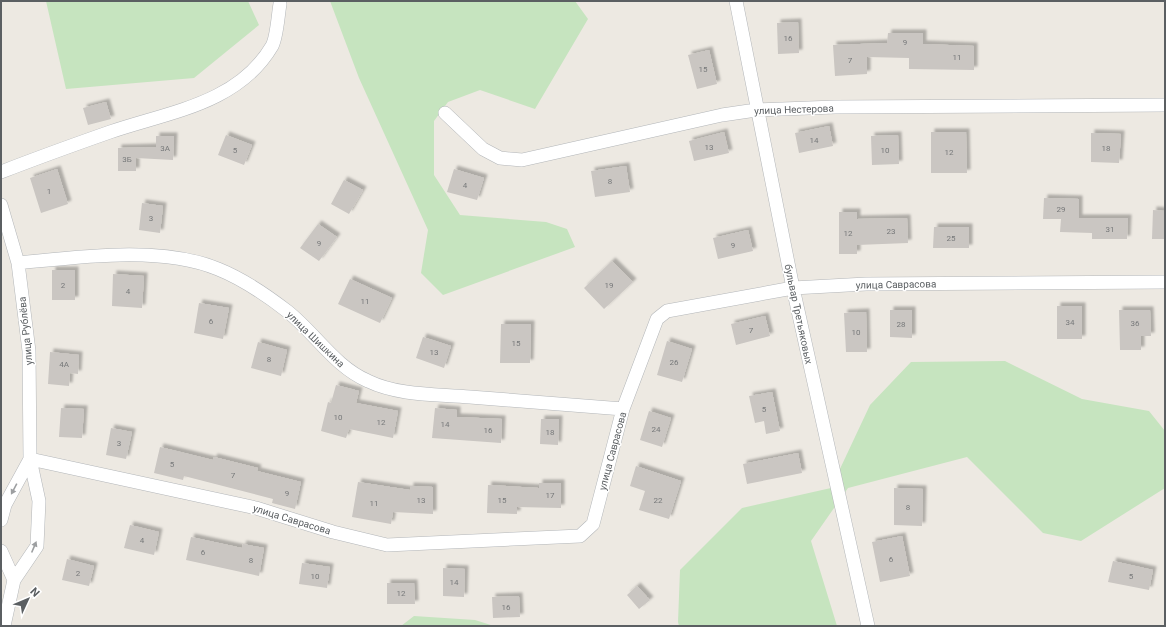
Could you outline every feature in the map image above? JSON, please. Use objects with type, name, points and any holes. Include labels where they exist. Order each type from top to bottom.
[{"type":"street","name":"бульвар Третьяковых","points":[[736,1],[756,110],[793,288],[868,626]]},
{"type":"street","points":[[1,172],[111,132],[200,104],[228,90],[255,68],[273,45],[280,4]]},
{"type":"street","name":"улица Нестерова","points":[[445,114],[483,149],[500,158],[522,160],[722,115],[756,110],[843,107],[1165,105]]},
{"type":"street","name":"улица Рублёва","points":[[1,205],[18,264],[28,351],[30,459],[39,501],[37,546],[14,580]]},
{"type":"street","name":"улица Шишкина","points":[[18,264],[77,257],[145,255],[182,259],[217,268],[252,285],[289,312],[346,368],[368,382],[404,392],[623,409]]},
{"type":"street","name":"улица Саврасова","points":[[30,459],[256,508],[333,532],[387,545],[580,536],[593,524],[623,409],[657,319],[667,311],[793,288],[866,284],[1165,282]]},
{"type":"street","points":[[1,520],[5,506],[30,459]]},
{"type":"street","points":[[1,551],[14,580],[4,626]]},
{"type":"green space","points":[[46,1],[248,1],[259,25],[194,78],[66,89]]},
{"type":"green space","points":[[330,1],[575,1],[588,19],[535,109],[480,90],[448,102],[434,121],[434,175],[460,215],[546,222],[567,229],[575,247],[443,295],[421,273],[428,230],[359,78]]},
{"type":"green space","points":[[1005,361],[1082,399],[1149,411],[1165,431],[1165,488],[1081,541],[1043,533],[967,457],[848,488],[811,541],[837,626],[679,626],[680,570],[742,508],[831,488],[870,405],[911,362]]},
{"type":"green space","points":[[414,616],[475,620],[494,626],[401,626]]},
{"type":"building","points":[[798,22],[799,53],[778,54],[777,23]]},
{"type":"building","points":[[888,33],[923,33],[923,44],[974,46],[974,70],[909,69],[909,58],[867,57],[867,74],[835,76],[833,45],[887,43]]},
{"type":"building","points":[[709,50],[717,84],[697,89],[688,55]]},
{"type":"building","points":[[106,102],[111,119],[88,125],[83,108]]},
{"type":"building","points":[[829,126],[833,146],[799,153],[795,133]]},
{"type":"building","points":[[724,132],[729,153],[694,161],[689,141]]},
{"type":"building","points":[[931,132],[966,132],[967,173],[931,173]]},
{"type":"building","points":[[1091,133],[1121,134],[1119,163],[1091,162]]},
{"type":"building","points":[[226,135],[252,145],[244,165],[218,155]]},
{"type":"building","points":[[898,135],[899,164],[872,165],[871,136]]},
{"type":"building","points":[[156,136],[174,136],[173,160],[136,158],[136,171],[118,171],[118,148],[156,147]]},
{"type":"building","points":[[626,166],[630,192],[595,197],[591,171]]},
{"type":"building","points":[[57,169],[68,204],[41,213],[30,178]]},
{"type":"building","points":[[454,169],[484,178],[477,200],[447,192]]},
{"type":"building","points":[[344,180],[363,190],[349,214],[331,204]]},
{"type":"building","points":[[1044,198],[1079,199],[1079,218],[1128,218],[1127,239],[1092,239],[1092,233],[1060,232],[1061,219],[1043,219]]},
{"type":"building","points":[[142,203],[163,206],[160,233],[139,230]]},
{"type":"building","points":[[1153,210],[1165,211],[1165,239],[1152,239]]},
{"type":"building","points":[[839,212],[857,212],[857,219],[907,218],[908,243],[857,245],[857,254],[839,254]]},
{"type":"building","points":[[318,224],[337,237],[319,261],[300,248]]},
{"type":"building","points":[[934,227],[969,227],[969,248],[933,248]]},
{"type":"building","points":[[748,230],[753,251],[718,259],[713,238]]},
{"type":"building","points":[[612,261],[633,282],[604,309],[584,288]]},
{"type":"building","points":[[52,270],[75,270],[75,300],[52,300]]},
{"type":"building","points":[[113,274],[144,276],[142,308],[112,306]]},
{"type":"building","points":[[350,279],[392,298],[380,323],[338,304]]},
{"type":"building","points":[[199,303],[229,308],[223,339],[194,333]]},
{"type":"building","points":[[1057,306],[1082,306],[1082,339],[1057,339]]},
{"type":"building","points":[[890,310],[912,310],[912,338],[890,337]]},
{"type":"building","points":[[1119,310],[1150,310],[1151,336],[1141,336],[1141,350],[1120,350]]},
{"type":"building","points":[[866,312],[867,352],[846,352],[844,313]]},
{"type":"building","points":[[765,316],[770,336],[736,345],[731,324]]},
{"type":"building","points":[[501,324],[531,324],[530,363],[500,363]]},
{"type":"building","points":[[423,337],[451,346],[444,368],[416,358]]},
{"type":"building","points":[[667,341],[692,349],[682,382],[657,375]]},
{"type":"building","points":[[258,342],[287,350],[281,376],[251,368]]},
{"type":"building","points":[[50,352],[79,355],[78,374],[70,373],[69,386],[48,384]]},
{"type":"building","points":[[336,385],[359,391],[356,403],[398,411],[393,438],[349,429],[346,438],[321,431],[328,402],[331,403]]},
{"type":"building","points":[[772,392],[780,431],[766,434],[764,421],[755,423],[749,396]]},
{"type":"building","points":[[61,408],[84,409],[82,438],[59,437]]},
{"type":"building","points":[[435,408],[457,410],[457,417],[502,419],[501,443],[432,438]]},
{"type":"building","points":[[649,411],[671,418],[662,447],[640,440]]},
{"type":"building","points":[[541,419],[559,419],[558,445],[540,444]]},
{"type":"building","points":[[111,428],[132,432],[126,459],[106,455]]},
{"type":"building","points":[[160,447],[213,460],[214,457],[258,468],[257,471],[301,482],[295,509],[272,503],[273,499],[184,476],[183,480],[154,473]]},
{"type":"building","points":[[798,453],[802,473],[747,484],[743,464]]},
{"type":"building","points":[[636,466],[681,481],[669,519],[639,510],[645,491],[630,486]]},
{"type":"building","points":[[358,482],[410,490],[410,486],[433,487],[433,514],[393,512],[391,524],[352,517]]},
{"type":"building","points":[[539,483],[561,483],[561,508],[517,507],[517,514],[487,513],[488,485],[539,488]]},
{"type":"building","points":[[894,488],[923,489],[922,526],[894,525]]},
{"type":"building","points":[[130,525],[159,532],[154,555],[124,548]]},
{"type":"building","points":[[902,536],[910,576],[880,582],[872,542]]},
{"type":"building","points":[[191,537],[242,548],[243,544],[264,548],[259,576],[186,560]]},
{"type":"building","points":[[67,559],[94,566],[89,586],[62,580]]},
{"type":"building","points":[[1113,561],[1153,570],[1149,590],[1108,582]]},
{"type":"building","points":[[302,563],[330,567],[327,588],[299,584]]},
{"type":"building","points":[[443,568],[465,569],[464,597],[443,596]]},
{"type":"building","points":[[387,583],[414,583],[415,604],[387,604]]},
{"type":"building","points":[[637,586],[650,600],[639,609],[627,595]]},
{"type":"building","points":[[519,596],[520,617],[493,618],[492,597]]}]
